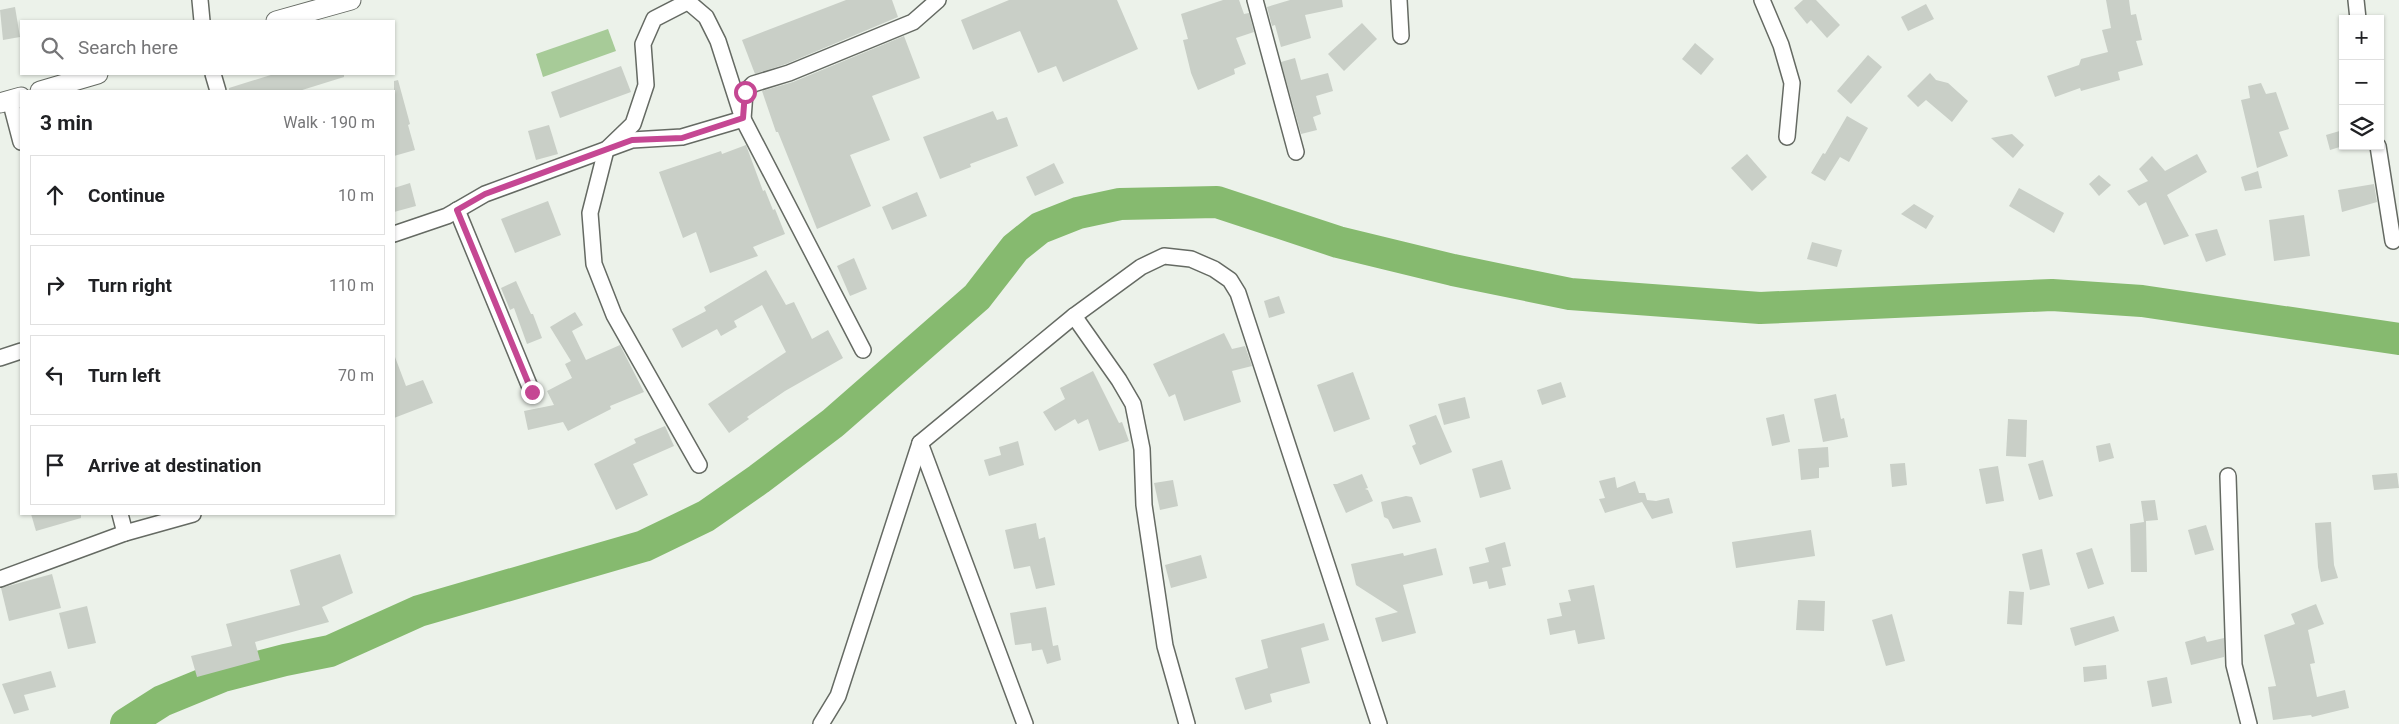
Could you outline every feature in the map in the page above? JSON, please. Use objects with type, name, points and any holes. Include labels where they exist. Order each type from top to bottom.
[{"type":"street","points":[[200,0],[202,20]]},
{"type":"street","points":[[280,20],[351,0]]},
{"type":"street","points":[[743,118],[745,92],[753,84],[789,73],[913,22],[938,0]]},
{"type":"street","points":[[1255,0],[1296,152]]},
{"type":"street","points":[[1400,0],[1401,36]]},
{"type":"street","points":[[1762,0],[1781,45],[1792,84],[1787,137]]},
{"type":"street","points":[[2356,0],[2358,15]]},
{"type":"street","points":[[699,465],[614,316],[594,264],[590,213],[606,150],[632,124],[646,85],[642,44],[654,19],[686,1],[706,17],[718,40],[743,118],[862,350]]},
{"type":"street","points":[[43,90],[95,75]]},
{"type":"street","points":[[213,75],[218,90]]},
{"type":"street","points":[[10,100],[20,138]]},
{"type":"street","points":[[395,234],[447,216],[485,194],[632,140],[682,138],[743,118]]},
{"type":"street","points":[[2379,150],[2392,242]]},
{"type":"street","points":[[457,210],[532,392]]},
{"type":"street","points":[[821,724],[838,696],[920,443],[1074,316],[1140,267],[1164,256],[1191,259],[1214,269],[1230,280],[1238,293],[1380,724]]},
{"type":"street","points":[[1074,316],[1120,380],[1133,404],[1142,449],[1144,505],[1165,646],[1187,724]]},
{"type":"street","points":[[0,358],[20,351]]},
{"type":"street","points":[[920,443],[1025,724]]},
{"type":"street","points":[[2228,476],[2234,665],[2249,724]]},
{"type":"street","points":[[120,515],[126,534]]},
{"type":"street","points":[[0,579],[126,534],[190,515]]},
{"type":"green space","points":[[608,29],[616,51],[543,77],[536,54]]},
{"type":"building","points":[[846,0],[892,0],[898,17],[786,64],[755,74],[742,40]]},
{"type":"building","points":[[1009,0],[1117,0],[1138,49],[1063,82],[1056,66],[1038,73],[1020,31],[973,50],[961,20]]},
{"type":"building","points":[[1223,0],[1239,0],[1244,14],[1249,13],[1254,32],[1236,38],[1246,64],[1234,69],[1235,74],[1198,90],[1191,73],[1183,40],[1188,39],[1181,14]]},
{"type":"building","points":[[1290,0],[1342,0],[1343,7],[1305,15],[1311,38],[1281,47],[1275,25],[1272,26],[1267,7]]},
{"type":"building","points":[[1803,0],[1816,0],[1840,25],[1827,38],[1811,20],[1807,24],[1794,8]]},
{"type":"building","points":[[2106,0],[2129,0],[2131,15],[2136,14],[2142,40],[2136,41],[2143,65],[2118,72],[2120,80],[2081,91],[2080,88],[2055,97],[2047,76],[2079,65],[2081,59],[2108,52],[2102,30],[2111,28]]},
{"type":"building","points":[[1926,4],[1934,19],[1908,31],[1901,17]]},
{"type":"building","points":[[15,7],[20,37],[3,40],[0,10]]},
{"type":"building","points":[[1362,23],[1377,39],[1344,71],[1328,54]]},
{"type":"building","points":[[904,36],[920,78],[872,96],[890,140],[850,155],[871,206],[817,229],[778,132],[776,132],[762,91],[793,82]]},
{"type":"building","points":[[1695,43],[1714,59],[1701,75],[1682,59]]},
{"type":"building","points":[[1868,55],[1882,67],[1851,104],[1837,91]]},
{"type":"building","points":[[1295,58],[1301,80],[1328,73],[1333,91],[1316,96],[1321,114],[1313,117],[1317,130],[1301,134],[1281,62]]},
{"type":"building","points":[[621,66],[631,92],[560,118],[551,92]]},
{"type":"building","points":[[1930,73],[1936,80],[1948,83],[1968,101],[1952,122],[1926,100],[1918,107],[1907,96]]},
{"type":"building","points":[[271,75],[344,75],[344,77],[302,90],[229,90],[229,88]]},
{"type":"building","points":[[398,80],[415,150],[395,156],[395,90],[394,81]]},
{"type":"building","points":[[2261,83],[2266,94],[2276,92],[2289,129],[2279,132],[2288,156],[2257,168],[2241,100],[2250,98],[2248,86]]},
{"type":"building","points":[[993,111],[997,120],[1007,117],[1018,146],[970,164],[971,167],[940,179],[923,137]]},
{"type":"building","points":[[1847,116],[1868,128],[1849,162],[1840,157],[1825,181],[1811,173],[1823,153],[1825,154]]},
{"type":"building","points":[[549,125],[558,154],[536,160],[528,131]]},
{"type":"building","points":[[2339,131],[2339,147],[2330,150],[2326,135]]},
{"type":"building","points":[[2012,134],[2024,145],[2013,158],[1991,138]]},
{"type":"building","points":[[746,145],[763,191],[765,190],[773,210],[775,209],[785,234],[753,247],[758,256],[710,273],[696,232],[683,238],[659,172],[721,151],[722,154]]},
{"type":"building","points":[[1747,154],[1767,177],[1752,191],[1731,168]]},
{"type":"building","points":[[2197,154],[2207,172],[2167,195],[2189,236],[2164,245],[2146,202],[2139,206],[2127,191],[2148,181],[2139,169],[2152,156],[2165,171]]},
{"type":"building","points":[[1054,163],[1064,183],[1035,196],[1026,177]]},
{"type":"building","points":[[2258,171],[2262,188],[2245,191],[2241,177]]},
{"type":"building","points":[[2099,175],[2111,185],[2099,196],[2089,184]]},
{"type":"building","points":[[410,183],[416,206],[395,212],[395,188]]},
{"type":"building","points":[[2374,184],[2377,202],[2342,212],[2338,190]]},
{"type":"building","points":[[2019,188],[2064,213],[2054,233],[2009,206]]},
{"type":"building","points":[[917,192],[927,216],[892,230],[882,207]]},
{"type":"building","points":[[548,201],[561,235],[515,253],[501,219]]},
{"type":"building","points":[[1914,204],[1934,216],[1926,229],[1901,214]]},
{"type":"building","points":[[2304,215],[2310,256],[2274,261],[2269,220]]},
{"type":"building","points":[[2217,229],[2226,255],[2206,262],[2195,234]]},
{"type":"building","points":[[1812,242],[1842,250],[1837,267],[1807,259]]},
{"type":"building","points":[[854,258],[867,289],[850,296],[837,266]]},
{"type":"building","points":[[766,270],[786,305],[794,302],[812,339],[828,330],[843,358],[785,391],[747,417],[749,419],[729,433],[708,404],[786,352],[762,305],[734,321],[737,327],[721,336],[717,329],[682,348],[672,329],[706,311],[704,307]]},
{"type":"building","points":[[516,281],[531,314],[533,314],[542,338],[527,344],[514,308],[510,310],[501,288]]},
{"type":"building","points":[[1279,296],[1285,313],[1269,318],[1264,301]]},
{"type":"building","points":[[575,312],[583,325],[572,331],[586,360],[620,345],[644,392],[610,406],[611,409],[568,431],[563,422],[528,430],[524,411],[554,405],[547,391],[572,378],[565,364],[571,361],[550,327]]},
{"type":"building","points":[[1224,333],[1232,349],[1245,346],[1252,366],[1232,371],[1241,402],[1184,421],[1175,394],[1169,397],[1153,364]]},
{"type":"building","points":[[395,357],[406,386],[423,380],[433,403],[395,418]]},
{"type":"building","points":[[1093,371],[1119,423],[1122,422],[1129,441],[1099,451],[1088,419],[1078,424],[1075,419],[1055,431],[1043,412],[1065,399],[1060,388]]},
{"type":"building","points":[[1353,372],[1370,419],[1334,432],[1317,385]]},
{"type":"building","points":[[1561,382],[1566,397],[1542,405],[1537,390]]},
{"type":"building","points":[[1836,394],[1841,419],[1844,418],[1848,437],[1823,442],[1814,399]]},
{"type":"building","points":[[1465,397],[1470,418],[1444,425],[1438,404]]},
{"type":"building","points":[[1784,414],[1790,442],[1772,446],[1766,418]]},
{"type":"building","points":[[1436,415],[1452,452],[1420,465],[1412,446],[1416,444],[1409,425]]},
{"type":"building","points":[[2008,419],[2027,420],[2026,457],[2006,456]]},
{"type":"building","points":[[665,426],[674,446],[633,464],[648,495],[616,510],[594,464],[636,443],[634,439]]},
{"type":"building","points":[[1018,441],[1024,465],[989,476],[984,460],[1001,455],[999,447]]},
{"type":"building","points":[[2110,443],[2114,458],[2099,462],[2096,446]]},
{"type":"building","points":[[1828,447],[1829,467],[1819,468],[1819,478],[1801,480],[1798,449]]},
{"type":"building","points":[[1502,460],[1511,489],[1480,498],[1472,469]]},
{"type":"building","points":[[2043,460],[2053,496],[2039,500],[2028,464]]},
{"type":"building","points":[[1905,463],[1907,485],[1892,487],[1890,464]]},
{"type":"building","points":[[1998,466],[2004,501],[1986,504],[1979,469]]},
{"type":"building","points":[[2397,473],[2399,488],[2374,490],[2372,475]]},
{"type":"building","points":[[1362,474],[1368,488],[1365,489],[1368,490],[1373,501],[1346,513],[1333,484]]},
{"type":"building","points":[[1615,477],[1617,488],[1635,481],[1639,493],[1645,493],[1647,500],[1656,501],[1669,498],[1673,513],[1652,519],[1642,502],[1605,513],[1599,499],[1605,498],[1599,481]]},
{"type":"building","points":[[1173,480],[1178,506],[1160,510],[1154,483]]},
{"type":"building","points":[[1406,496],[1412,497],[1421,522],[1393,529],[1388,519],[1384,517],[1381,502]]},
{"type":"building","points":[[2155,500],[2158,520],[2146,521],[2147,572],[2131,572],[2130,524],[2144,522],[2141,501]]},
{"type":"building","points":[[31,515],[81,515],[81,518],[36,531]]},
{"type":"building","points":[[2331,522],[2334,565],[2338,578],[2321,582],[2315,523]]},
{"type":"building","points":[[1036,523],[1039,539],[1045,537],[1055,585],[1036,589],[1030,566],[1014,569],[1005,530]]},
{"type":"building","points":[[2206,525],[2214,550],[2195,555],[2188,530]]},
{"type":"building","points":[[1811,530],[1815,556],[1736,568],[1732,542]]},
{"type":"building","points":[[1505,542],[1511,566],[1502,568],[1506,585],[1489,589],[1487,581],[1473,584],[1469,567],[1489,562],[1485,548]]},
{"type":"building","points":[[1436,548],[1443,575],[1403,585],[1416,633],[1382,642],[1375,618],[1398,612],[1356,585],[1351,564],[1403,553],[1404,556]]},
{"type":"building","points":[[2092,548],[2104,584],[2088,589],[2076,553]]},
{"type":"building","points":[[2042,549],[2050,585],[2030,590],[2022,554]]},
{"type":"building","points":[[340,554],[353,593],[322,607],[329,622],[255,642],[260,660],[197,677],[191,656],[232,646],[226,624],[300,605],[290,570]]},
{"type":"building","points":[[1201,555],[1207,578],[1171,588],[1165,565]]},
{"type":"building","points":[[52,574],[61,608],[9,621],[1,588]]},
{"type":"building","points":[[1594,585],[1605,639],[1578,644],[1575,630],[1550,635],[1547,619],[1562,616],[1559,603],[1571,601],[1568,590]]},
{"type":"building","points":[[2009,591],[2024,592],[2022,625],[2007,624]]},
{"type":"building","points":[[1798,600],[1825,601],[1824,631],[1796,630]]},
{"type":"building","points":[[2316,604],[2324,624],[2308,630],[2315,663],[2310,664],[2317,697],[2345,690],[2349,708],[2312,717],[2311,715],[2273,720],[2268,687],[2276,686],[2264,635],[2295,624],[2291,614]]},
{"type":"building","points":[[87,606],[96,643],[68,649],[59,613]]},
{"type":"building","points":[[1046,607],[1053,646],[1058,645],[1061,660],[1047,664],[1042,649],[1032,651],[1031,643],[1015,645],[1010,613]]},
{"type":"building","points":[[1892,614],[1905,661],[1886,666],[1872,620]]},
{"type":"building","points":[[2114,616],[2119,631],[2075,646],[2070,628]]},
{"type":"building","points":[[1324,623],[1329,640],[1301,648],[1310,683],[1270,694],[1272,702],[1245,710],[1235,678],[1268,668],[1261,640]]},
{"type":"building","points":[[2205,636],[2207,642],[2224,638],[2224,657],[2191,665],[2185,642]]},
{"type":"building","points":[[2106,665],[2107,679],[2084,682],[2083,667]]},
{"type":"building","points":[[51,671],[56,687],[24,695],[29,710],[14,714],[2,684]]},
{"type":"building","points":[[2167,677],[2172,703],[2152,707],[2147,681]]},
{"type":"waterway","points":[[126,724],[162,701],[223,676],[330,651],[419,611],[644,546],[706,516],[833,423],[977,297],[1015,248],[1040,228],[1078,213],[1120,204],[1217,202],[1338,242],[1453,270],[1570,294],[1760,308],[2052,295],[2142,301],[2399,339]]},
{"type":"route","points":[[532,392],[457,210],[485,194],[632,140],[682,138],[743,118],[745,92]]}]
